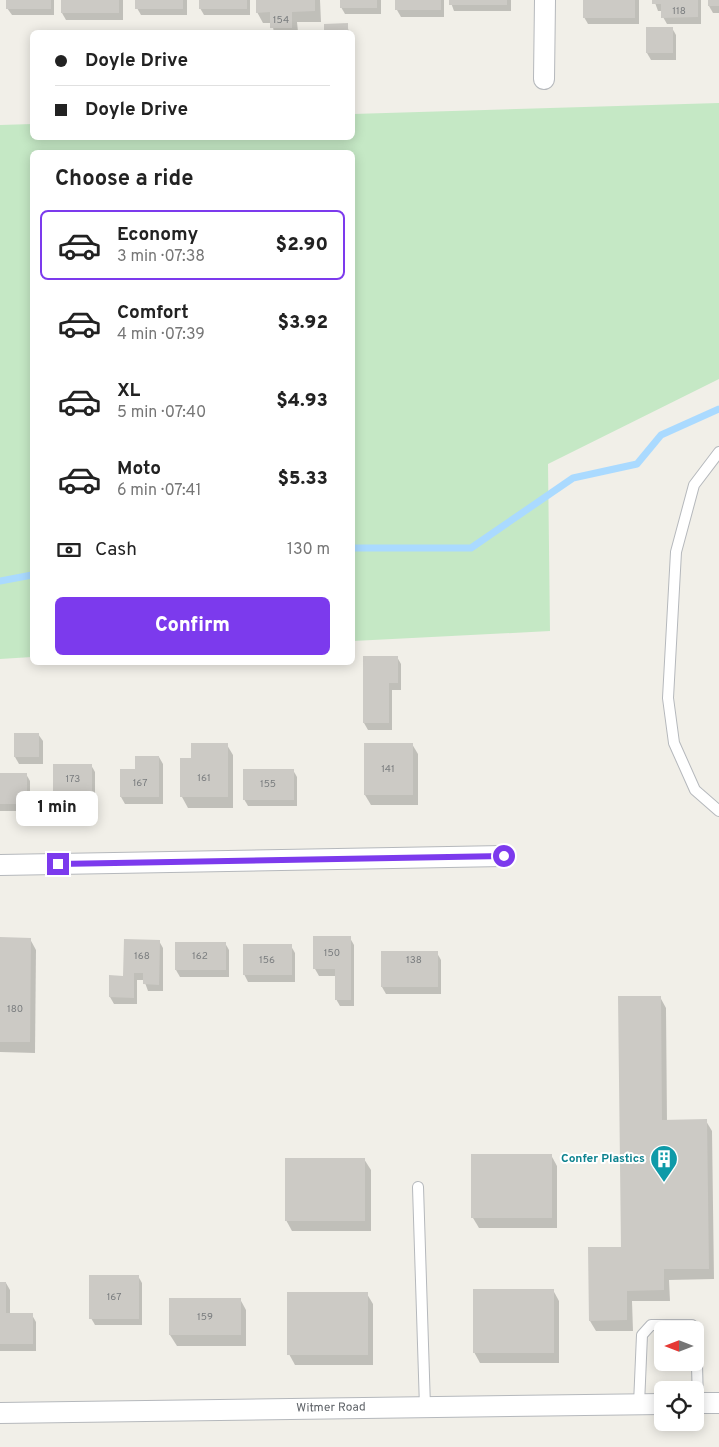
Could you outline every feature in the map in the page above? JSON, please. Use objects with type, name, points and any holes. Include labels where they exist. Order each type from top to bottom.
[{"type":"street","points":[[544,79],[545,0]]},
{"type":"street","points":[[0,865],[504,856]]},
{"type":"street","points":[[704,1403],[719,1403]]},
{"type":"street","name":"Witmer Road","points":[[0,1413],[654,1404]]},
{"type":"lane","points":[[719,452],[694,485],[676,552],[668,698],[674,742],[695,790],[719,812]]},
{"type":"lane","points":[[418,1187],[425,1407]]},
{"type":"lane","points":[[639,1404],[642,1335],[651,1325],[692,1325],[696,1328],[697,1381]]},
{"type":"green space","points":[[719,103],[719,379],[548,464],[550,631],[355,641],[355,150],[30,150],[30,657],[0,659],[0,125],[30,124],[30,140],[355,140],[355,114]]},
{"type":"building","points":[[6,0],[51,0],[51,9],[6,9]]},
{"type":"building","points":[[61,0],[119,0],[119,13],[61,13]]},
{"type":"building","points":[[135,0],[183,0],[183,9],[135,9]]},
{"type":"building","points":[[199,0],[247,0],[247,9],[199,9]]},
{"type":"building","points":[[256,0],[315,0],[315,11],[292,12],[292,28],[270,28],[270,12],[256,13]]},
{"type":"building","points":[[340,0],[377,0],[377,8],[340,8]]},
{"type":"building","points":[[395,0],[441,0],[441,10],[395,10]]},
{"type":"building","points":[[449,0],[507,0],[507,5],[449,5]]},
{"type":"building","points":[[583,0],[635,0],[635,18],[583,18]]},
{"type":"building","points":[[652,0],[698,0],[698,17],[661,18],[661,4],[652,4]]},
{"type":"building","points":[[708,0],[719,0],[719,6],[708,6]]},
{"type":"building","points":[[348,23],[348,30],[324,30],[324,24]]},
{"type":"building","points":[[646,27],[673,27],[673,53],[646,53]]},
{"type":"building","points":[[363,656],[398,656],[398,683],[389,683],[389,723],[363,723]]},
{"type":"building","points":[[14,733],[39,733],[39,757],[14,757]]},
{"type":"building","points":[[191,743],[228,743],[228,797],[180,797],[180,758],[191,758]]},
{"type":"building","points":[[364,743],[413,743],[413,795],[364,795]]},
{"type":"building","points":[[135,756],[159,756],[159,797],[120,797],[120,769],[135,769]]},
{"type":"building","points":[[53,764],[92,764],[92,795],[53,795]]},
{"type":"building","points":[[243,769],[294,769],[294,800],[243,800]]},
{"type":"building","points":[[0,773],[27,773],[27,804],[0,804]]},
{"type":"building","points":[[313,936],[351,936],[351,1000],[335,1000],[335,969],[313,969]]},
{"type":"building","points":[[0,937],[31,938],[30,1042],[0,1042]]},
{"type":"building","points":[[124,939],[160,940],[159,985],[143,984],[143,973],[134,973],[134,998],[109,997],[109,975],[123,976]]},
{"type":"building","points":[[175,942],[226,942],[226,970],[175,970]]},
{"type":"building","points":[[243,944],[292,944],[292,975],[243,975]]},
{"type":"building","points":[[381,951],[438,951],[438,987],[381,987]]},
{"type":"building","name":"Confer Plastics","points":[[618,996],[661,996],[662,1120],[707,1119],[709,1269],[664,1269],[664,1290],[627,1291],[627,1320],[589,1321],[588,1247],[621,1247]]},
{"type":"building","points":[[471,1154],[552,1154],[552,1218],[471,1218]]},
{"type":"building","points":[[285,1158],[365,1158],[365,1221],[285,1221]]},
{"type":"building","points":[[89,1275],[139,1275],[139,1319],[89,1319]]},
{"type":"building","points":[[0,1282],[6,1282],[6,1313],[33,1313],[33,1344],[0,1344]]},
{"type":"building","points":[[473,1289],[554,1289],[554,1353],[473,1353]]},
{"type":"building","points":[[287,1292],[368,1292],[368,1355],[287,1355]]},
{"type":"building","points":[[169,1298],[241,1298],[241,1335],[169,1335]]},
{"type":"waterway","points":[[355,548],[471,548],[573,478],[637,464],[661,435],[719,409]]},
{"type":"waterway","points":[[0,581],[30,575]]},
{"type":"place","name":"Confer Plastics","points":[[664,1183]]},
{"type":"route","points":[[58,864],[504,856]]}]
